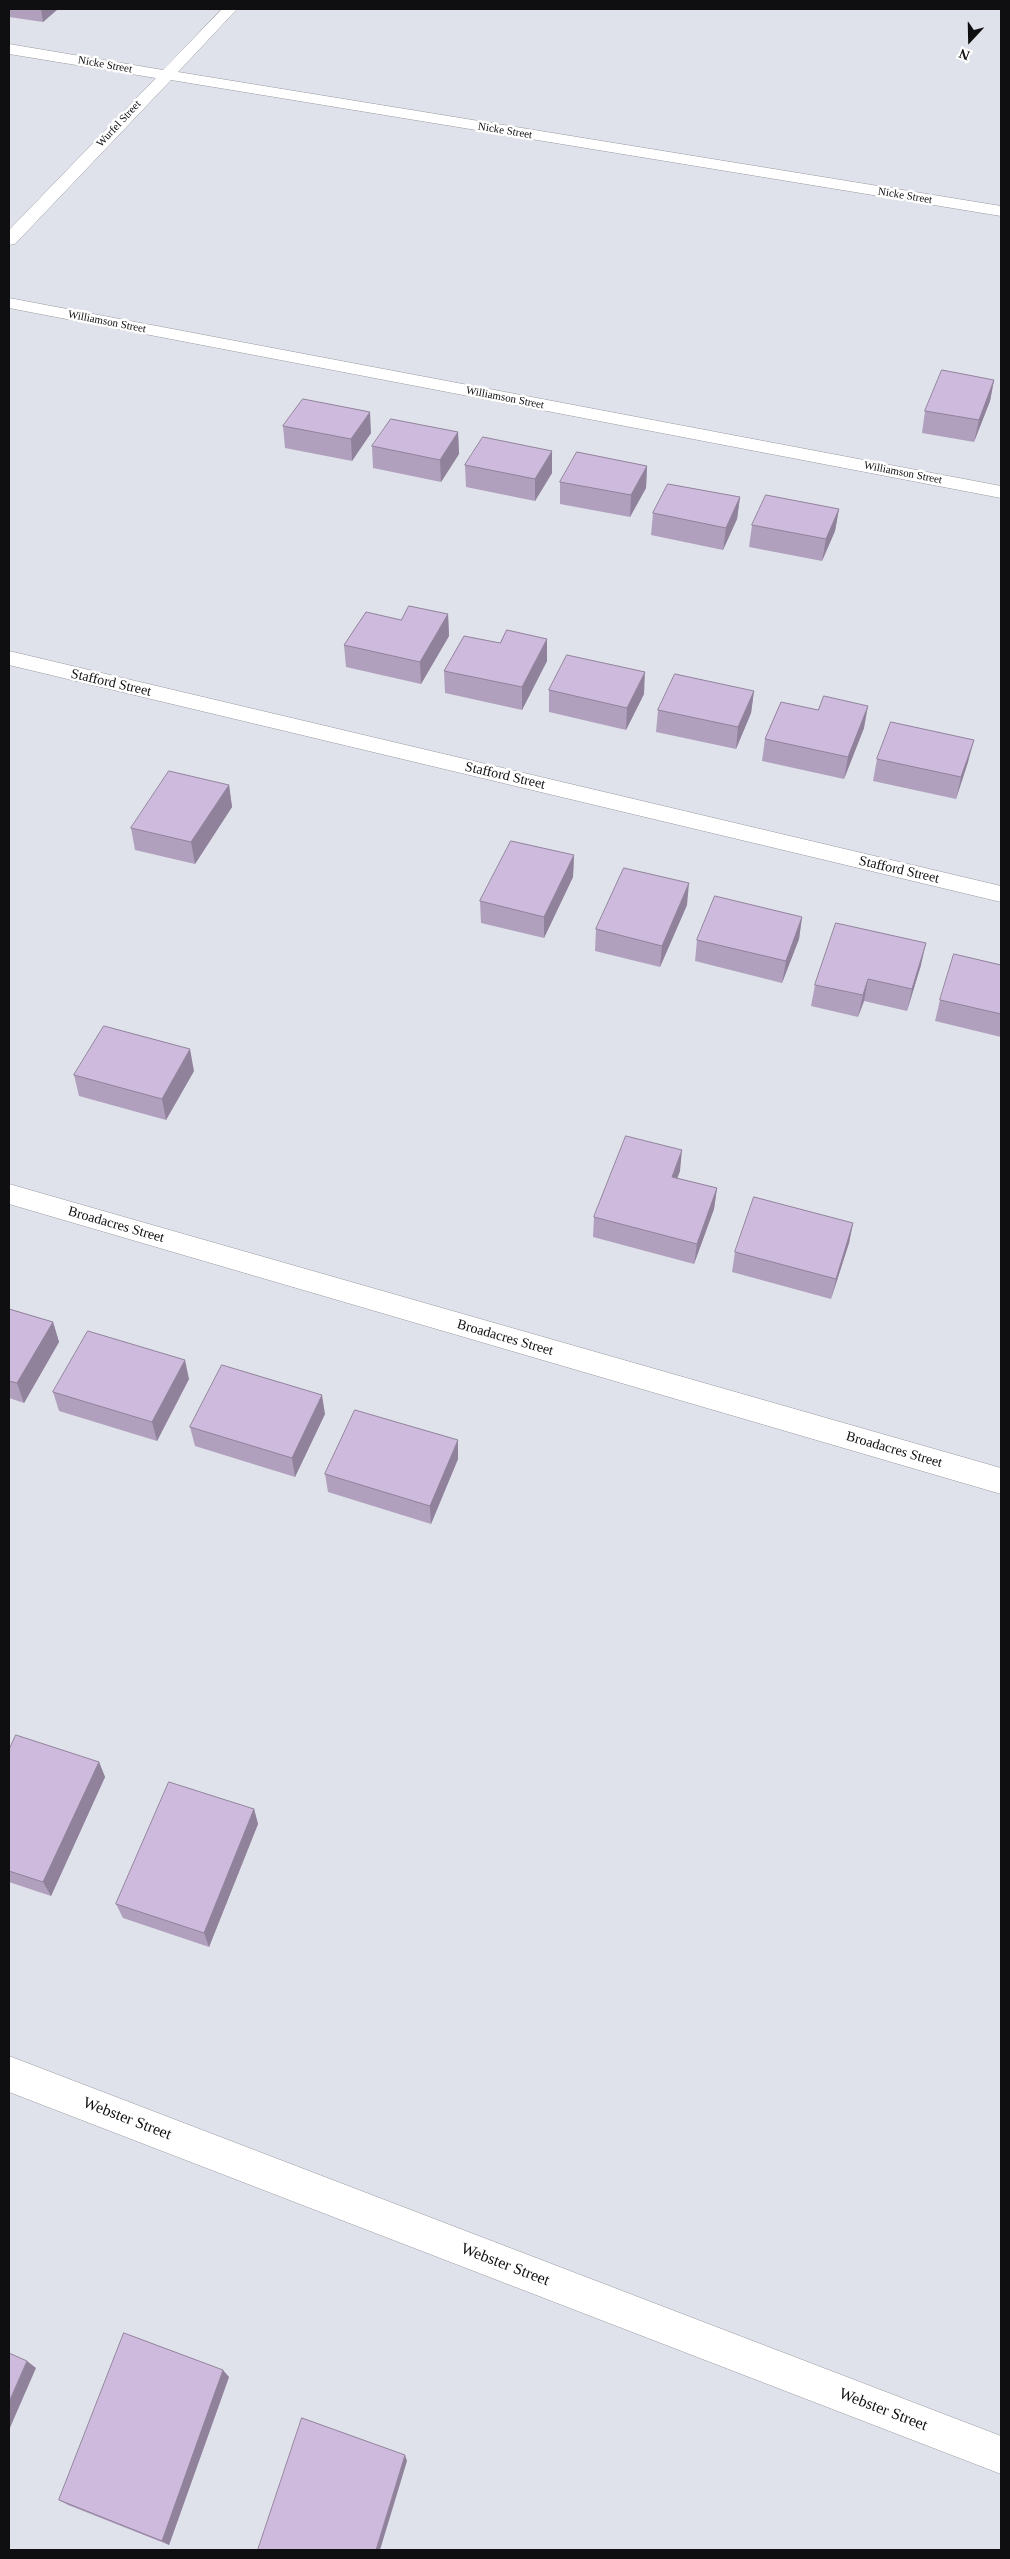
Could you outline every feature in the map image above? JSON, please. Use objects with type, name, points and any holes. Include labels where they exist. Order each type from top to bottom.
[{"type":"street","name":"Wurfel Street","points":[[9,240],[230,9]]},
{"type":"street","name":"Nicke Street","points":[[9,49],[1001,211]]},
{"type":"street","name":"Williamson Street","points":[[9,303],[1001,492]]},
{"type":"street","name":"Stafford Street","points":[[9,658],[1001,894]]},
{"type":"street","name":"Broadacres Street","points":[[9,1194],[1001,1482]]},
{"type":"street","name":"Webster Street","points":[[9,2074],[1001,2455]]},
{"type":"building","points":[[942,370],[994,380],[979,420],[925,411]]},
{"type":"building","points":[[303,399],[370,412],[351,439],[283,426]]},
{"type":"building","points":[[391,419],[458,432],[440,460],[372,446]]},
{"type":"building","points":[[483,437],[552,451],[535,479],[465,465]]},
{"type":"building","points":[[577,452],[647,466],[631,495],[560,482]]},
{"type":"building","points":[[668,484],[740,497],[726,528],[653,513]]},
{"type":"building","points":[[766,495],[839,509],[826,539],[752,525]]},
{"type":"building","points":[[409,606],[448,614],[420,662],[344,645],[366,612],[401,620]]},
{"type":"building","points":[[507,630],[547,639],[522,687],[444,671],[464,636],[500,643]]},
{"type":"building","points":[[567,655],[645,672],[627,708],[549,690]]},
{"type":"building","points":[[675,674],[754,691],[738,727],[658,710]]},
{"type":"building","points":[[824,696],[868,706],[848,757],[765,739],[781,702],[818,710]]},
{"type":"building","points":[[891,722],[974,740],[961,777],[877,759]]},
{"type":"building","points":[[169,771],[229,785],[191,842],[131,828]]},
{"type":"building","points":[[511,841],[574,855],[544,917],[480,901]]},
{"type":"building","points":[[624,868],[689,883],[662,946],[596,929]]},
{"type":"building","points":[[715,896],[802,917],[786,961],[697,940]]},
{"type":"building","points":[[836,923],[926,943],[912,989],[868,979],[863,995],[815,985]]},
{"type":"building","points":[[954,954],[1001,965],[1001,1014],[940,1000]]},
{"type":"building","points":[[104,1026],[190,1049],[162,1099],[74,1075]]},
{"type":"building","points":[[626,1136],[682,1150],[672,1177],[717,1188],[697,1244],[594,1217]]},
{"type":"building","points":[[754,1197],[853,1223],[836,1279],[735,1252]]},
{"type":"building","points":[[9,1309],[53,1322],[17,1383],[9,1381]]},
{"type":"building","points":[[88,1331],[185,1360],[152,1422],[53,1392]]},
{"type":"building","points":[[222,1365],[322,1395],[292,1458],[190,1427]]},
{"type":"building","points":[[355,1410],[458,1440],[430,1506],[325,1474]]},
{"type":"building","points":[[16,1735],[99,1762],[43,1882],[9,1871],[9,1750]]},
{"type":"building","points":[[169,1782],[254,1809],[204,1933],[116,1904]]},
{"type":"building","points":[[124,2333],[223,2370],[162,2541],[59,2500]]},
{"type":"building","points":[[9,2353],[27,2361],[9,2402]]},
{"type":"building","points":[[302,2418],[405,2455],[376,2550],[258,2550]]}]
